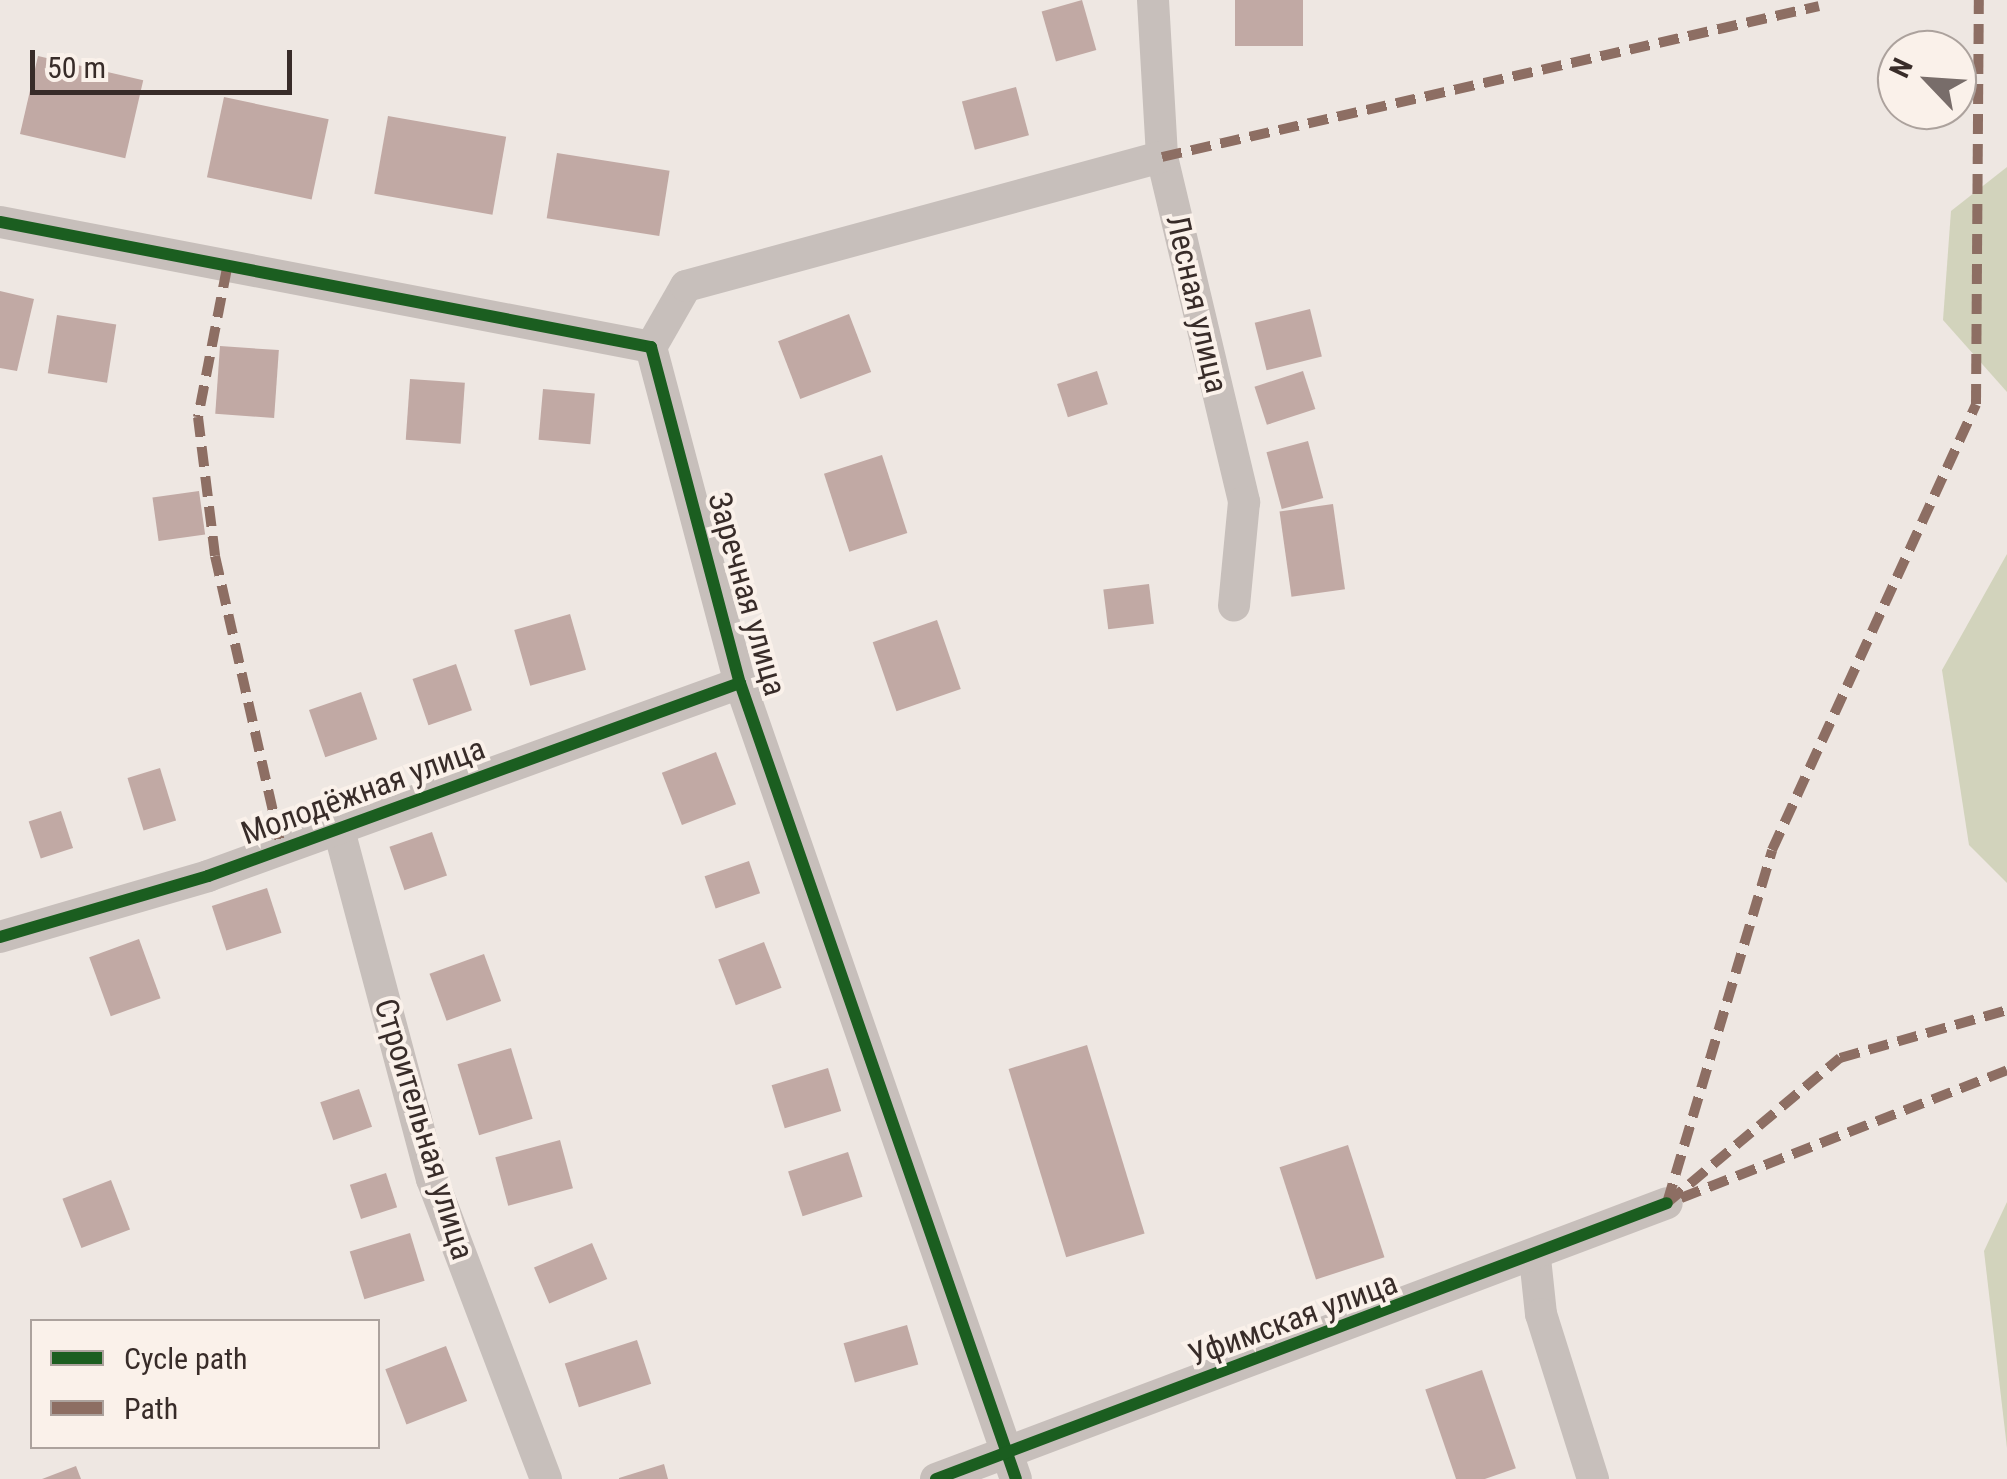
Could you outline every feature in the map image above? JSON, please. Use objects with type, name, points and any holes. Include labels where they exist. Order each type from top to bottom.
[{"type":"street","name":"Лесная улица","points":[[1153,0],[1162,157],[1244,502],[1234,606]]},
{"type":"street","points":[[0,222],[651,347],[686,286],[1162,157]]},
{"type":"street","name":"Заречная улица","points":[[651,347],[740,683],[1012,1466]]},
{"type":"street","name":"Молодёжная улица","points":[[0,937],[339,830],[740,683]]},
{"type":"street","name":"Строительная улица","points":[[339,830],[432,1179],[546,1479]]},
{"type":"street","name":"Уфимская улица","points":[[936,1479],[1012,1466],[1667,1203]]},
{"type":"street","points":[[1535,1258],[1542,1314],[1592,1479]]},
{"type":"green space","points":[[2007,167],[2007,392],[1943,320],[1951,211]]},
{"type":"green space","points":[[2007,554],[2007,883],[1969,845],[1942,670]]},
{"type":"green space","points":[[2007,1202],[2007,1448],[1984,1251]]},
{"type":"building","points":[[1082,0],[1096,50],[1056,62],[1042,12]]},
{"type":"building","points":[[1235,0],[1303,0],[1303,46],[1235,46]]},
{"type":"building","points":[[38,56],[143,80],[125,158],[20,134]]},
{"type":"building","points":[[1016,87],[1029,135],[975,150],[962,101]]},
{"type":"building","points":[[224,97],[329,119],[312,199],[207,177]]},
{"type":"building","points":[[388,116],[506,137],[492,215],[374,194]]},
{"type":"building","points":[[557,153],[670,171],[659,236],[547,218]]},
{"type":"building","points":[[0,291],[34,299],[17,371],[0,368]]},
{"type":"building","points":[[1310,309],[1322,357],[1267,370],[1255,323]]},
{"type":"building","points":[[849,314],[871,372],[800,399],[778,341]]},
{"type":"building","points":[[57,315],[116,324],[107,383],[48,373]]},
{"type":"building","points":[[220,346],[279,350],[274,418],[215,414]]},
{"type":"building","points":[[1097,371],[1108,404],[1068,417],[1057,384]]},
{"type":"building","points":[[1303,371],[1315,409],[1267,425],[1254,387]]},
{"type":"building","points":[[410,379],[465,383],[461,444],[406,440]]},
{"type":"building","points":[[543,389],[595,394],[590,444],[539,440]]},
{"type":"building","points":[[1308,441],[1323,498],[1282,509],[1266,452]]},
{"type":"building","points":[[882,455],[907,533],[849,552],[824,474]]},
{"type":"building","points":[[199,491],[205,535],[159,541],[152,498]]},
{"type":"building","points":[[1333,504],[1345,589],[1291,597],[1280,512]]},
{"type":"building","points":[[1149,584],[1154,624],[1108,629],[1103,590]]},
{"type":"building","points":[[570,614],[586,670],[530,686],[514,630]]},
{"type":"building","points":[[937,620],[961,689],[896,711],[873,642]]},
{"type":"building","points":[[456,664],[472,710],[428,725],[413,679]]},
{"type":"building","points":[[361,692],[377,739],[325,757],[309,710]]},
{"type":"building","points":[[716,752],[736,804],[682,825],[662,773]]},
{"type":"building","points":[[160,768],[176,821],[144,831],[127,778]]},
{"type":"building","points":[[61,811],[73,848],[41,859],[29,822]]},
{"type":"building","points":[[432,832],[447,875],[404,890],[389,847]]},
{"type":"building","points":[[749,861],[760,893],[716,908],[705,876]]},
{"type":"building","points":[[267,888],[282,933],[226,951],[212,906]]},
{"type":"building","points":[[139,939],[161,998],[111,1016],[89,957]]},
{"type":"building","points":[[764,942],[782,988],[736,1005],[718,960]]},
{"type":"building","points":[[484,954],[501,1001],[447,1021],[429,974]]},
{"type":"building","points":[[1087,1045],[1145,1233],[1066,1257],[1009,1069]]},
{"type":"building","points":[[511,1048],[533,1119],[479,1135],[457,1064]]},
{"type":"building","points":[[828,1068],[841,1111],[785,1128],[772,1085]]},
{"type":"building","points":[[359,1089],[372,1127],[333,1140],[320,1102]]},
{"type":"building","points":[[560,1140],[573,1188],[508,1206],[495,1157]]},
{"type":"building","points":[[1348,1145],[1384,1257],[1316,1279],[1280,1167]]},
{"type":"building","points":[[848,1152],[863,1197],[803,1216],[788,1171]]},
{"type":"building","points":[[386,1173],[397,1207],[361,1219],[350,1185]]},
{"type":"building","points":[[111,1180],[130,1229],[81,1248],[62,1199]]},
{"type":"building","points":[[410,1233],[425,1281],[364,1299],[350,1251]]},
{"type":"building","points":[[592,1243],[607,1279],[549,1304],[534,1268]]},
{"type":"building","points":[[907,1325],[918,1364],[855,1383],[844,1343]]},
{"type":"building","points":[[637,1340],[651,1384],[579,1407],[565,1363]]},
{"type":"building","points":[[446,1346],[467,1401],[406,1424],[385,1369]]},
{"type":"building","points":[[1482,1370],[1516,1468],[1485,1479],[1456,1479],[1425,1390]]},
{"type":"building","points":[[664,1464],[668,1479],[619,1479],[619,1478]]},
{"type":"building","points":[[76,1466],[81,1479],[42,1479]]},
{"type":"marked path","points":[[1667,1203],[1772,850],[1976,404],[1979,0]]},
{"type":"marked path","points":[[1162,157],[1819,6]]},
{"type":"marked path","points":[[227,268],[198,417],[215,556],[282,850]]},
{"type":"marked path","points":[[1667,1203],[1840,1058],[2007,1010]]},
{"type":"marked path","points":[[1681,1198],[2007,1070]]},
{"type":"cycle path","points":[[0,222],[651,347],[740,683],[1016,1479]]},
{"type":"cycle path","points":[[0,937],[208,876],[740,683]]},
{"type":"cycle path","points":[[936,1479],[1667,1203]]}]
